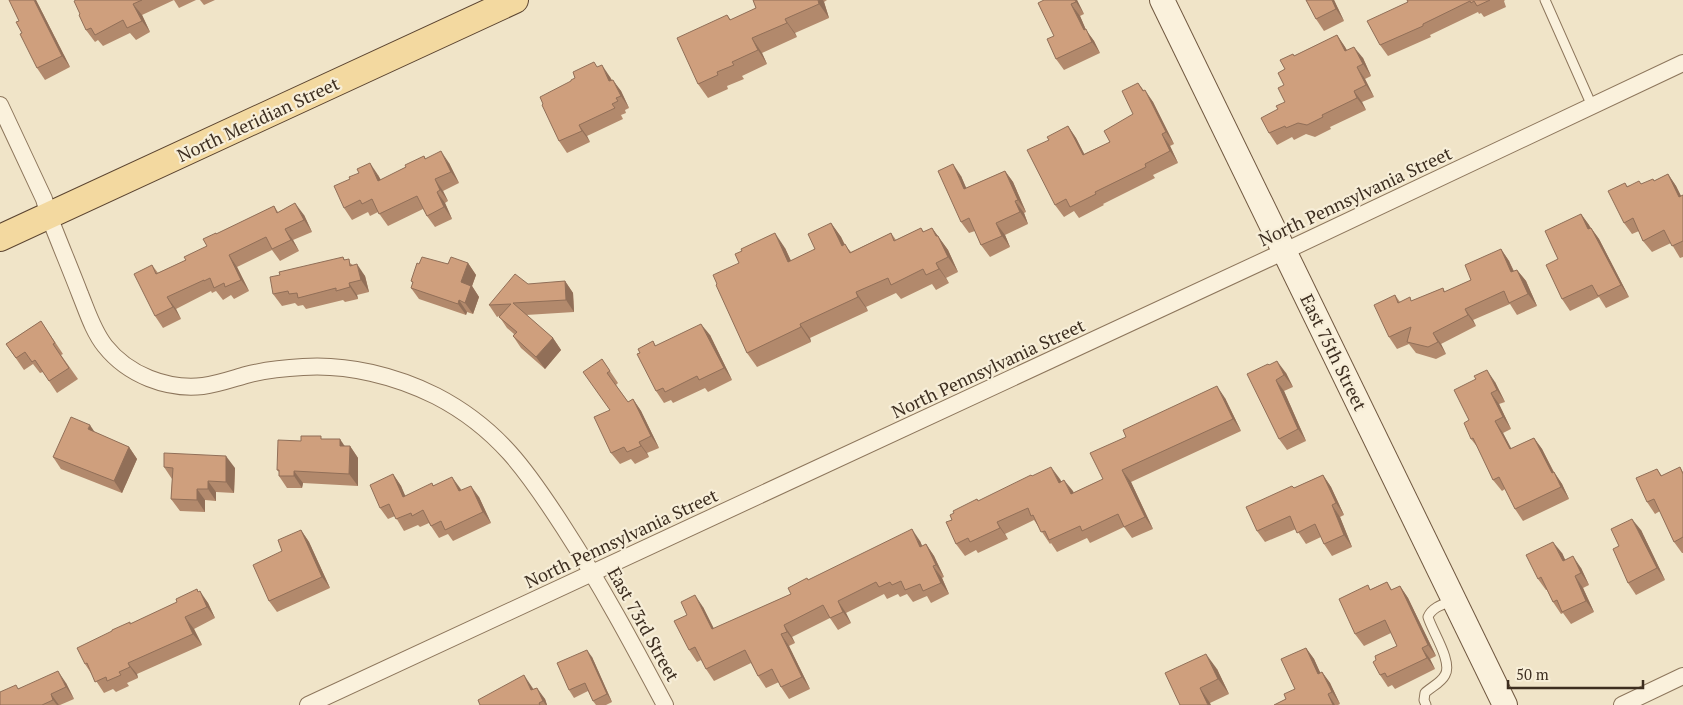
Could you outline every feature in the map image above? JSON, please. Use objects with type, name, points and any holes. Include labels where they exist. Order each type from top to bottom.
[{"type":"main road","name":"North Meridian Street","points":[[0,238],[514,0]]},
{"type":"street","name":"East 75th Street","points":[[1162,0],[1505,705]]},
{"type":"street","name":"North Pennsylvania Street","points":[[308,705],[1285,252],[1683,62]]},
{"type":"street","name":"East 73rd Street","points":[[0,105],[44,199],[49,216],[97,334],[106,347],[126,365],[144,376],[175,386],[202,386],[276,369],[318,366],[366,372],[400,381],[423,390],[476,421],[511,452],[535,483],[594,573],[665,705]]},
{"type":"street","points":[[1622,705],[1683,676]]},
{"type":"lane","points":[[1545,0],[1592,106]]},
{"type":"lane","points":[[1426,705],[1424,700],[1425,693],[1445,677],[1448,669],[1428,617],[1430,612],[1436,608],[1454,600]]},
{"type":"building","points":[[9,0],[34,0],[62,56],[37,68],[20,34],[22,33],[16,22],[19,21]]},
{"type":"building","points":[[142,0],[133,4],[142,21],[127,28],[123,20],[95,35],[91,28],[86,30],[74,1]]},
{"type":"building","points":[[753,0],[818,0],[819,4],[785,19],[787,23],[752,38],[758,50],[732,62],[734,65],[717,72],[718,75],[698,84],[677,38],[727,15],[730,20],[756,8]]},
{"type":"building","points":[[1044,0],[1075,0],[1076,2],[1071,4],[1092,42],[1056,59],[1047,39],[1054,36],[1038,3]]},
{"type":"building","points":[[1306,0],[1332,0],[1336,9],[1316,19]]},
{"type":"building","points":[[1407,0],[1490,0],[1477,6],[1474,1],[1471,3],[1470,1],[1423,24],[1423,26],[1380,45],[1367,21],[1408,2]]},
{"type":"building","points":[[1337,35],[1345,51],[1354,47],[1363,64],[1357,67],[1366,85],[1354,91],[1357,98],[1322,115],[1323,117],[1307,125],[1298,123],[1269,133],[1261,118],[1278,109],[1276,106],[1285,102],[1278,88],[1284,85],[1278,73],[1285,69],[1280,60],[1293,54],[1294,56]]},
{"type":"building","points":[[594,62],[597,67],[602,65],[609,81],[613,80],[621,96],[616,98],[618,101],[612,104],[615,108],[579,125],[582,131],[559,141],[540,97],[571,81],[575,78],[573,72]]},
{"type":"building","points":[[1138,83],[1143,91],[1145,90],[1166,132],[1162,134],[1170,151],[1145,164],[1146,167],[1095,192],[1096,194],[1070,207],[1066,199],[1055,205],[1027,150],[1049,140],[1047,137],[1068,126],[1083,155],[1110,142],[1104,131],[1133,114],[1122,91]]},
{"type":"building","points":[[441,151],[451,172],[435,179],[440,190],[437,192],[444,207],[427,216],[417,196],[379,214],[372,199],[362,204],[360,200],[344,208],[334,186],[350,179],[349,177],[359,173],[357,169],[370,163],[378,181],[406,167],[405,165],[424,156],[425,159]]},
{"type":"building","points":[[953,164],[964,189],[1005,171],[1018,200],[1015,201],[1020,212],[996,223],[1002,236],[981,245],[969,218],[961,222],[938,171]]},
{"type":"building","points":[[1668,174],[1679,197],[1683,195],[1683,241],[1672,246],[1664,230],[1643,241],[1633,218],[1624,223],[1608,191],[1625,183],[1627,187],[1639,181],[1641,184],[1653,179],[1654,181]]},
{"type":"building","points":[[295,203],[304,220],[285,229],[291,240],[272,249],[266,237],[229,255],[241,280],[225,287],[224,283],[214,288],[210,278],[204,280],[167,297],[173,307],[155,316],[134,274],[152,265],[156,274],[186,260],[184,257],[207,246],[203,239],[274,206],[277,213]]},
{"type":"building","points":[[1581,214],[1588,229],[1591,228],[1621,285],[1598,296],[1592,285],[1562,299],[1546,265],[1558,259],[1545,231]]},
{"type":"building","points":[[831,223],[842,246],[845,244],[850,253],[891,233],[894,241],[921,228],[923,232],[932,228],[948,257],[936,263],[939,269],[926,275],[923,269],[891,285],[888,278],[856,292],[858,297],[800,324],[801,327],[747,353],[713,275],[739,263],[735,254],[742,251],[741,249],[775,233],[788,262],[815,249],[808,234]]},
{"type":"building","points":[[1501,249],[1511,272],[1517,270],[1528,294],[1509,303],[1504,291],[1465,309],[1468,315],[1433,333],[1438,342],[1428,347],[1407,342],[1411,327],[1389,337],[1374,305],[1395,295],[1398,303],[1410,297],[1411,301],[1443,288],[1444,292],[1471,280],[1465,265]]},
{"type":"building","points":[[343,257],[344,260],[349,259],[350,266],[357,264],[361,280],[349,283],[350,287],[336,291],[336,288],[298,298],[297,293],[289,294],[288,291],[273,294],[270,277],[280,275],[279,272]]},
{"type":"building","points":[[422,257],[448,264],[451,257],[468,263],[461,282],[471,286],[465,303],[459,300],[458,304],[411,288],[413,282],[411,281],[417,263],[419,264]]},
{"type":"building","points":[[515,274],[528,284],[565,281],[566,300],[513,303],[553,338],[536,357],[513,336],[517,332],[499,317],[511,304],[489,305]]},
{"type":"building","points":[[41,321],[69,368],[49,381],[35,360],[32,362],[25,352],[16,358],[6,344]]},
{"type":"building","points":[[701,324],[724,368],[699,380],[697,376],[665,392],[663,388],[656,391],[637,354],[640,353],[638,349],[653,341],[655,346]]},
{"type":"building","points":[[602,359],[610,371],[607,373],[628,402],[633,399],[651,436],[639,442],[641,446],[627,452],[624,447],[611,453],[594,417],[610,410],[583,372]]},
{"type":"building","points":[[1277,361],[1284,375],[1276,380],[1298,429],[1279,439],[1247,374]]},
{"type":"building","points":[[1487,370],[1497,390],[1491,393],[1503,417],[1495,421],[1510,449],[1534,438],[1561,487],[1515,509],[1499,477],[1493,480],[1473,438],[1471,439],[1464,423],[1469,420],[1454,390],[1476,379],[1474,376]]},
{"type":"building","points":[[1217,386],[1233,419],[1122,470],[1145,517],[1124,527],[1118,514],[1082,531],[1080,526],[1049,540],[1045,531],[1041,532],[1028,508],[997,522],[1000,528],[970,542],[968,538],[956,544],[946,522],[952,520],[950,515],[954,513],[953,511],[1051,467],[1059,483],[1064,480],[1071,494],[1103,479],[1090,453],[1126,437],[1123,430]]},
{"type":"building","points":[[71,417],[90,425],[88,429],[129,447],[114,481],[53,457]]},
{"type":"building","points":[[301,436],[321,436],[321,439],[340,439],[340,446],[350,446],[349,474],[294,471],[294,476],[279,476],[279,470],[277,470],[278,440],[301,441]]},
{"type":"building","points":[[164,453],[226,456],[226,482],[208,481],[208,489],[197,489],[197,500],[171,499],[173,468],[164,467]]},
{"type":"building","points":[[1680,467],[1683,474],[1683,537],[1674,542],[1654,499],[1647,502],[1636,478],[1657,469],[1661,476]]},
{"type":"building","points":[[393,474],[403,497],[432,483],[433,486],[452,477],[459,491],[471,486],[483,512],[445,530],[441,521],[431,526],[423,510],[412,516],[411,513],[396,519],[389,504],[380,508],[370,485]]},
{"type":"building","points":[[1323,475],[1336,503],[1332,505],[1344,535],[1324,544],[1315,524],[1297,533],[1290,516],[1257,531],[1246,507],[1292,486],[1294,488]]},
{"type":"building","points":[[1632,519],[1657,568],[1628,583],[1613,549],[1619,546],[1611,529]]},
{"type":"building","points":[[912,529],[920,547],[926,544],[936,565],[933,566],[941,583],[923,591],[920,584],[905,590],[901,581],[892,585],[890,582],[879,587],[876,582],[838,601],[843,612],[830,618],[823,605],[784,625],[787,632],[781,634],[802,677],[781,687],[772,669],[758,676],[745,650],[706,669],[695,647],[689,650],[674,621],[687,615],[681,602],[695,595],[712,629],[791,594],[788,588]]},
{"type":"building","points":[[301,530],[322,577],[269,601],[253,565],[282,551],[278,540]]},
{"type":"building","points":[[1553,542],[1563,561],[1573,556],[1581,573],[1575,576],[1586,601],[1562,612],[1557,600],[1553,602],[1541,577],[1538,579],[1526,555]]},
{"type":"building","points":[[1387,582],[1391,590],[1400,586],[1428,645],[1422,648],[1427,658],[1387,677],[1385,673],[1380,675],[1373,662],[1376,660],[1375,656],[1397,646],[1385,620],[1355,634],[1339,599],[1368,585],[1370,590]]},
{"type":"building","points":[[197,589],[198,592],[200,591],[207,607],[185,617],[193,634],[128,663],[130,667],[119,672],[121,675],[107,681],[106,677],[95,682],[87,663],[85,664],[77,648],[112,630],[130,622],[130,624],[177,602],[176,599]]},
{"type":"building","points":[[1306,648],[1318,674],[1322,672],[1332,692],[1328,694],[1333,705],[1274,705],[1286,699],[1284,694],[1295,689],[1281,659]]},
{"type":"building","points":[[587,650],[607,694],[593,701],[585,683],[569,690],[557,663]]},
{"type":"building","points":[[1206,654],[1218,679],[1200,688],[1208,705],[1180,705],[1165,673]]},
{"type":"building","points":[[58,671],[66,687],[51,694],[53,700],[42,705],[0,705],[0,692],[16,685],[18,689]]},
{"type":"building","points":[[524,675],[531,690],[537,688],[543,701],[539,703],[540,705],[480,705],[478,700]]}]
